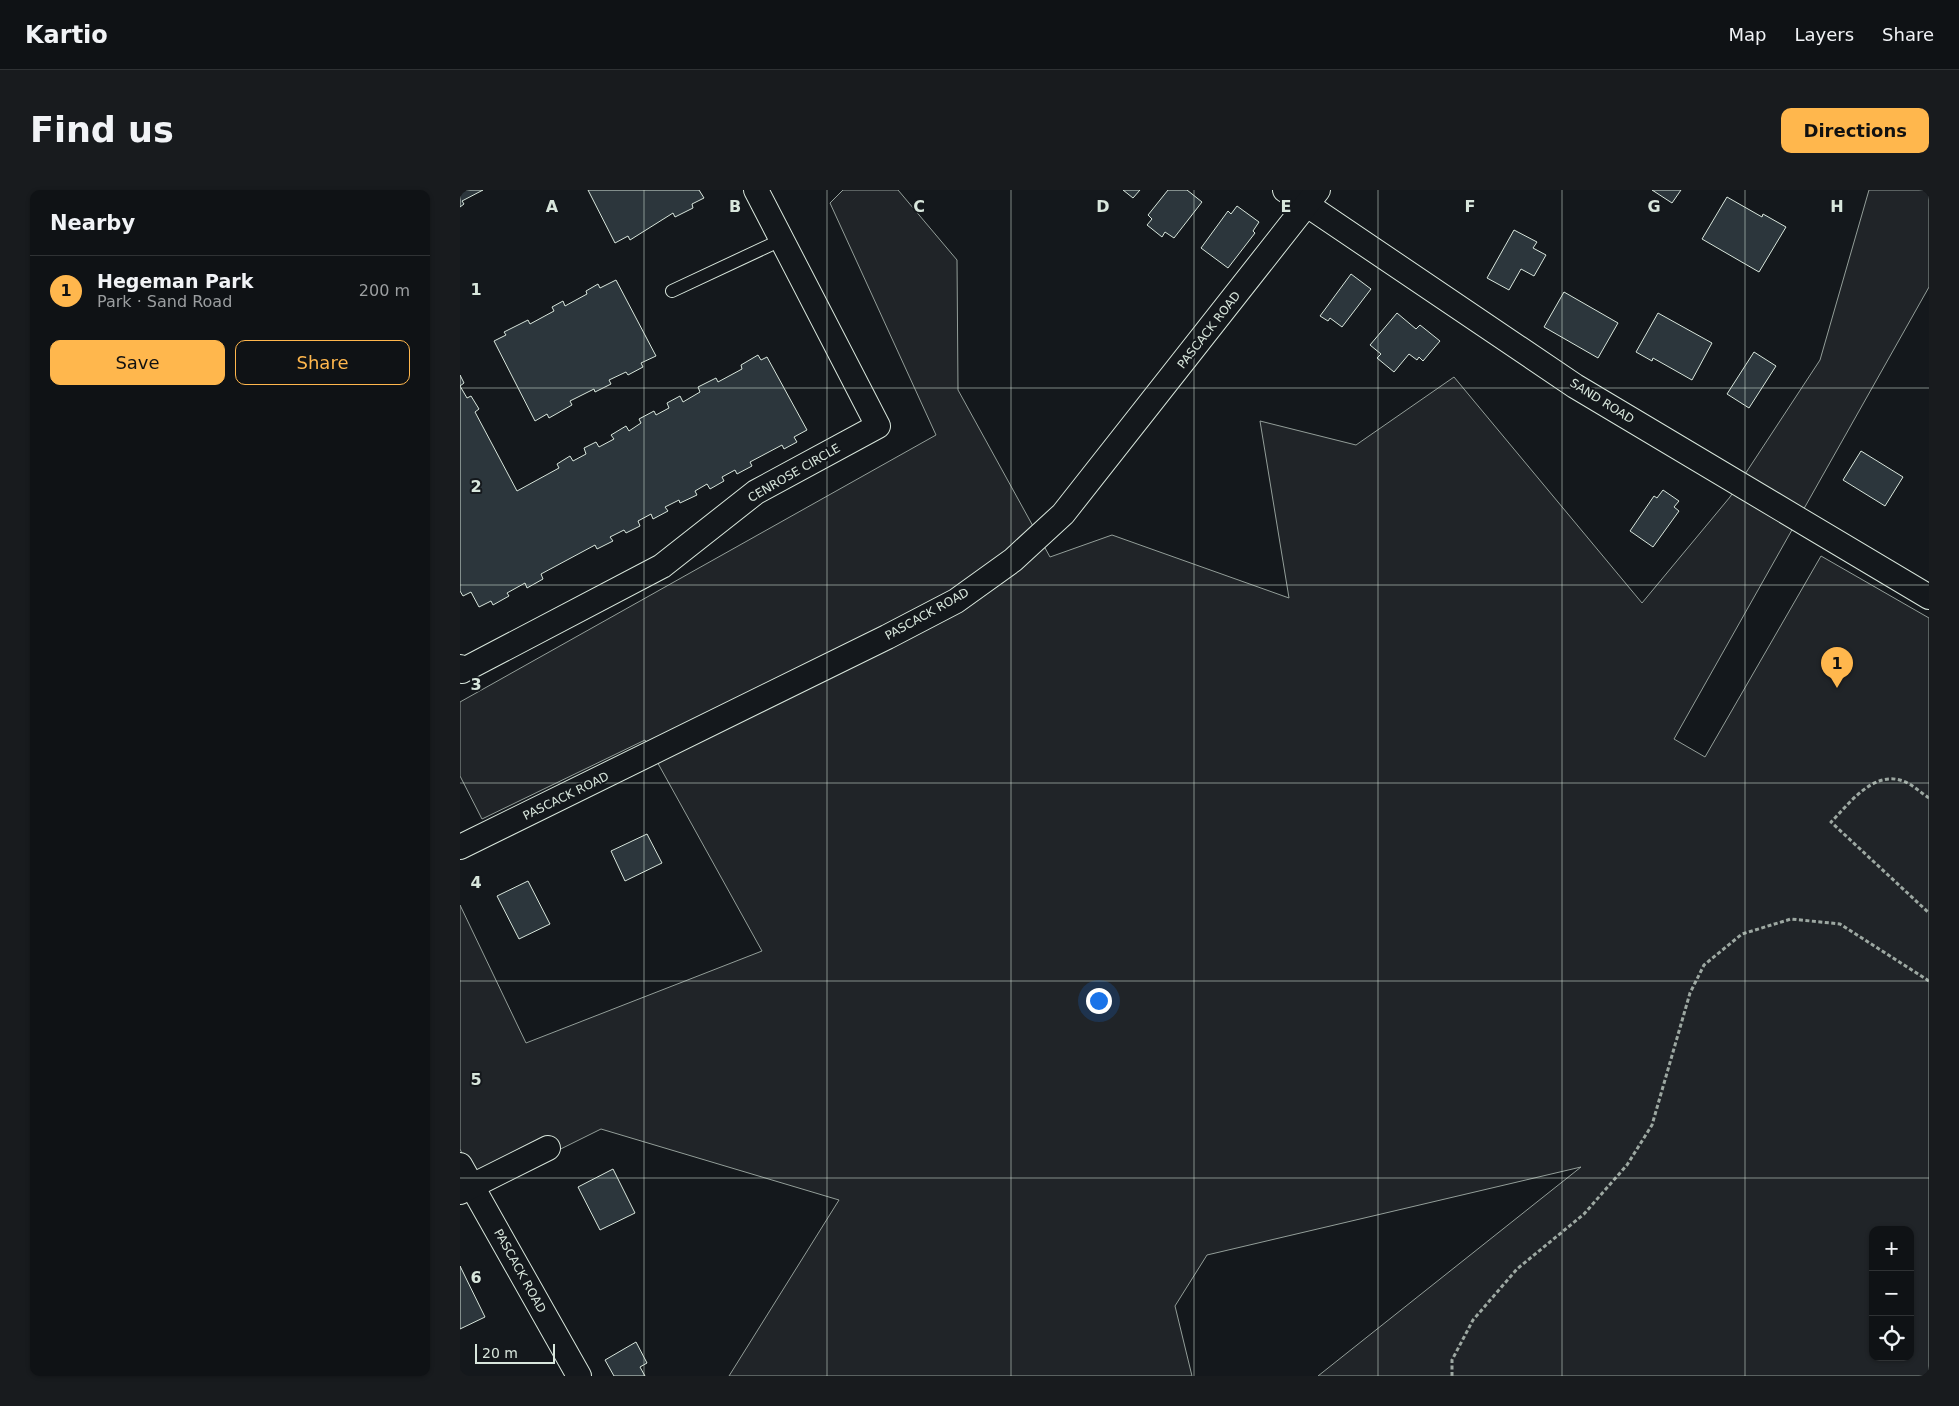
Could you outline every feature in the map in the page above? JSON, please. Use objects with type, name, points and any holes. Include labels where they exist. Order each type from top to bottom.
[{"type":"street","name":"CENROSE CIRCLE","points":[[460,667],[462,671],[662,566],[756,492],[878,426],[756,190]]},
{"type":"street","name":"SAND ROAD","points":[[1285,190],[1313,198],[1575,386],[1929,596]]},
{"type":"street","name":"PASCACK ROAD","points":[[460,847],[888,637],[956,601],[1013,560],[1063,514],[1313,198]]},
{"type":"street","points":[[466,1189],[548,1148]]},
{"type":"street","name":"PASCACK ROAD","points":[[460,1165],[466,1189],[579,1376]]},
{"type":"lane","points":[[672,291],[781,240]]},
{"type":"path","points":[[1929,798],[1903,780],[1878,780],[1863,791],[1831,822],[1929,913]]},
{"type":"path","points":[[1452,1376],[1452,1360],[1473,1320],[1517,1269],[1584,1214],[1627,1165],[1652,1125],[1690,992],[1704,965],[1742,934],[1791,919],[1840,924],[1929,981]]},
{"type":"shaded area","points":[[843,190],[898,190],[957,260],[958,390],[1050,557],[1112,535],[1289,598],[1260,421],[1356,445],[1454,377],[1642,603],[1730,497],[1820,360],[1869,190],[1929,190],[1929,287],[1674,739],[1705,757],[1821,556],[1929,618],[1929,1376],[1318,1376],[1581,1167],[1207,1255],[1175,1306],[1192,1376],[729,1376],[839,1200],[601,1129],[478,1190],[460,1149],[460,905],[526,1043],[762,951],[645,740],[482,819],[460,776],[460,702],[936,435],[830,203]]},
{"type":"building","points":[[460,190],[483,190],[462,201],[464,204],[460,207]]},
{"type":"building","points":[[588,190],[699,190],[704,198],[692,204],[693,208],[675,217],[673,213],[630,240],[628,236],[615,243]]},
{"type":"building","points":[[1123,190],[1140,190],[1133,198]]},
{"type":"building","points":[[1168,190],[1187,190],[1202,202],[1174,238],[1165,232],[1162,237],[1147,225],[1152,219],[1148,215]]},
{"type":"building","points":[[1652,190],[1681,190],[1672,203]]},
{"type":"building","points":[[1727,197],[1762,217],[1763,214],[1786,227],[1759,272],[1702,239]]},
{"type":"building","points":[[1237,206],[1259,222],[1253,231],[1255,233],[1228,268],[1201,248],[1228,211],[1231,214]]},
{"type":"building","points":[[1514,230],[1537,242],[1533,248],[1546,255],[1534,276],[1521,269],[1509,290],[1487,278]]},
{"type":"building","points":[[1351,274],[1371,289],[1342,327],[1330,318],[1328,321],[1320,316]]},
{"type":"building","points":[[616,280],[656,356],[641,363],[643,367],[628,375],[626,372],[609,380],[611,384],[595,392],[594,389],[570,401],[572,405],[549,418],[547,414],[535,421],[494,341],[506,335],[504,332],[528,320],[530,324],[554,311],[552,307],[563,301],[565,306],[587,294],[586,291],[598,284],[600,288]]},
{"type":"building","points":[[1564,292],[1618,323],[1598,358],[1544,327]]},
{"type":"building","points":[[1397,313],[1416,329],[1420,325],[1440,341],[1423,361],[1419,357],[1417,360],[1409,354],[1394,372],[1377,358],[1381,354],[1370,345]]},
{"type":"building","points":[[1658,313],[1712,343],[1692,380],[1653,358],[1652,361],[1636,352]]},
{"type":"building","points":[[1754,352],[1776,366],[1749,408],[1727,394]]},
{"type":"building","points":[[758,355],[761,360],[767,357],[807,430],[794,437],[797,442],[784,449],[782,445],[750,462],[752,466],[737,474],[735,470],[722,477],[724,481],[710,489],[707,484],[695,491],[697,495],[680,503],[679,500],[665,507],[668,511],[653,519],[651,514],[638,521],[640,526],[626,533],[624,530],[610,537],[613,541],[597,549],[595,545],[541,574],[543,579],[527,588],[525,583],[507,593],[509,596],[493,605],[491,601],[479,607],[471,592],[463,596],[460,591],[460,386],[467,398],[471,396],[479,409],[475,412],[517,491],[559,468],[557,464],[570,456],[573,461],[586,454],[584,448],[596,442],[599,447],[614,439],[611,435],[626,426],[629,431],[641,423],[639,419],[654,411],[656,415],[669,408],[667,403],[680,396],[683,402],[700,392],[698,387],[716,378],[718,382],[742,369],[741,365]]},
{"type":"building","points":[[460,375],[464,383],[460,386]]},
{"type":"building","points":[[1861,451],[1903,477],[1885,506],[1843,480]]},
{"type":"building","points":[[1663,490],[1679,501],[1674,507],[1679,511],[1653,547],[1630,531],[1654,496],[1657,498]]},
{"type":"building","points":[[647,834],[662,863],[625,881],[611,851]]},
{"type":"building","points":[[528,881],[550,924],[519,939],[497,896]]},
{"type":"building","points":[[613,1169],[635,1213],[600,1230],[578,1187]]},
{"type":"building","points":[[460,1266],[485,1317],[460,1329]]},
{"type":"building","points":[[636,1342],[647,1363],[640,1367],[645,1376],[614,1376],[605,1360]]},
{"type":"place","name":"Hegeman Park","points":[[1837,688]]}]
